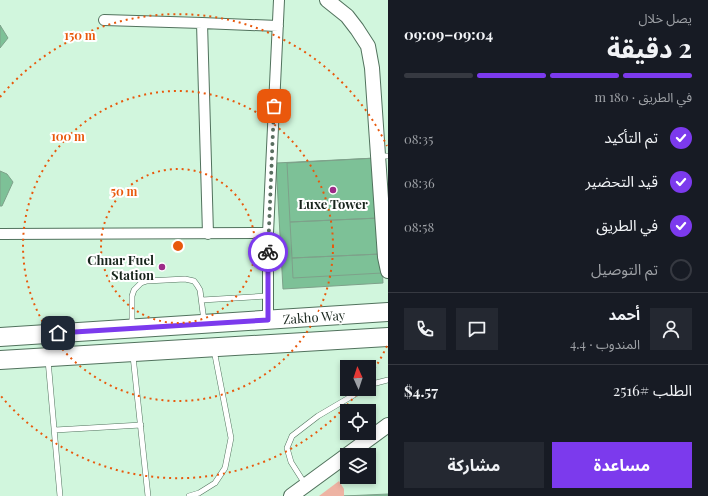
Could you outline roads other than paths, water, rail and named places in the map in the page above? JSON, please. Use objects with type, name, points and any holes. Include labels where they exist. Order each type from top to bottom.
[{"type":"highway","name":"Zakho Way","points":[[0,337],[381,312]]},
{"type":"highway","points":[[202,324],[195,327],[191,334],[194,342],[207,347]]},
{"type":"highway","points":[[161,326],[169,330],[172,339],[167,347],[163,349]]},
{"type":"highway","name":"Zakho Way","points":[[0,360],[163,349],[388,337]]},
{"type":"street","points":[[268,320],[268,233],[279,0]]},
{"type":"street","points":[[327,0],[348,16],[368,46],[372,68],[385,257],[388,271]]},
{"type":"street","points":[[340,0],[354,11],[374,41],[379,62],[387,156],[388,202]]},
{"type":"street","points":[[104,20],[278,26]]},
{"type":"street","points":[[202,24],[208,234]]},
{"type":"street","points":[[0,234],[268,233]]},
{"type":"street","points":[[381,312],[382,307],[388,300]]},
{"type":"street","points":[[291,496],[388,425]]},
{"type":"lane","points":[[132,329],[132,296],[134,290],[141,283],[147,281],[190,280],[197,285],[202,300],[202,324]]},
{"type":"lane","points":[[202,300],[268,296]]},
{"type":"lane","points":[[188,496],[199,493],[215,483],[225,468],[231,438],[207,347]]},
{"type":"lane","points":[[132,351],[148,496]]},
{"type":"lane","points":[[48,357],[60,496]]},
{"type":"lane","points":[[376,383],[388,380]]},
{"type":"lane","points":[[306,485],[291,462],[288,448],[292,436],[318,416],[352,396]]},
{"type":"lane","points":[[55,430],[141,425]]},
{"type":"place","name":"Luxe Tower","points":[[333,190]]},
{"type":"place","name":"Chnar Fuel Station","points":[[162,267]]}]
